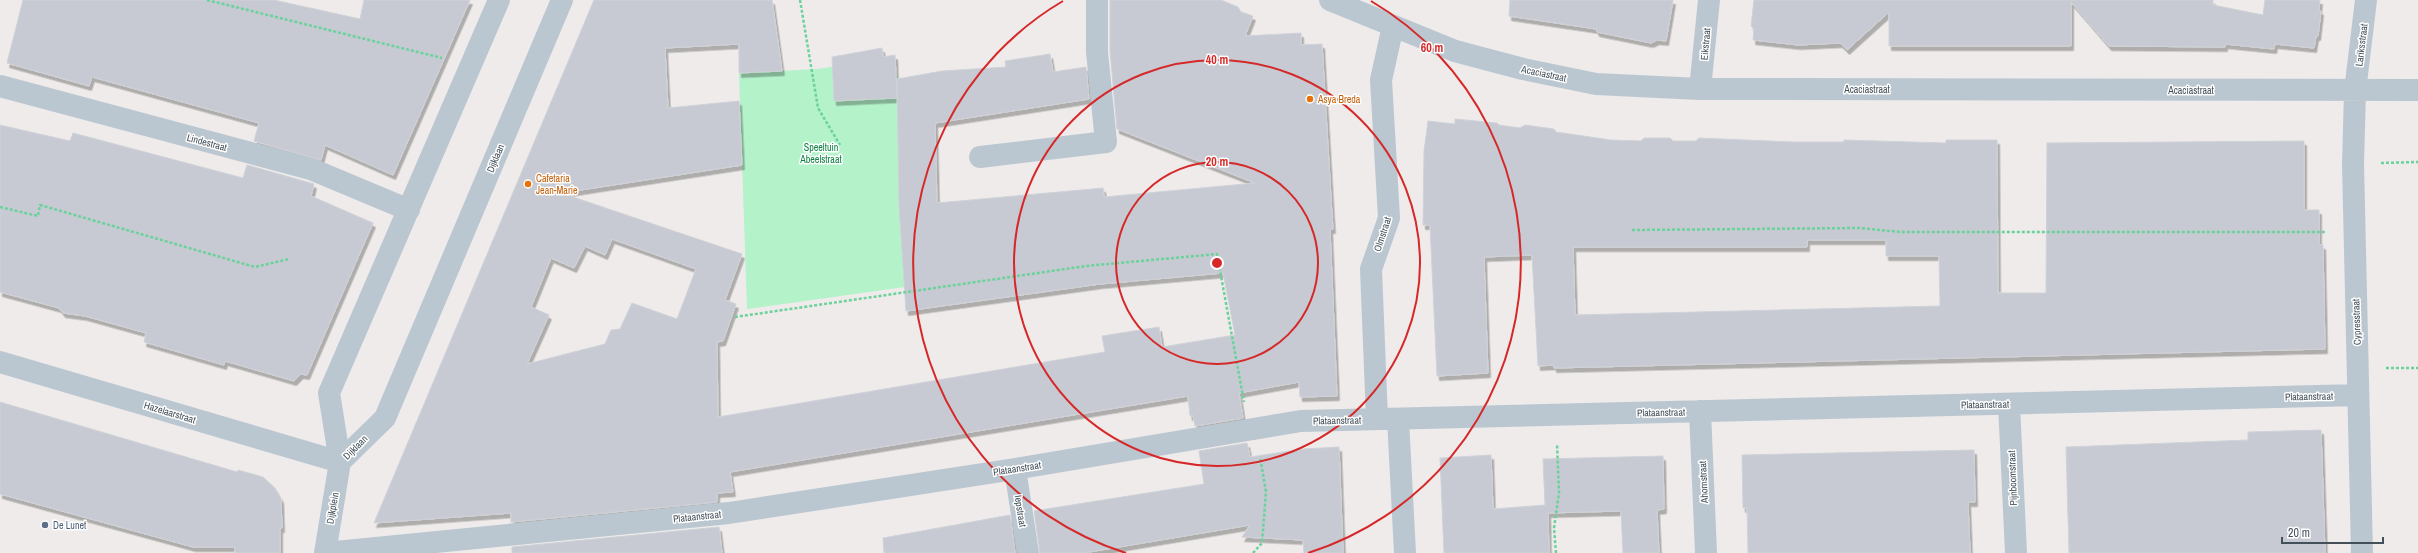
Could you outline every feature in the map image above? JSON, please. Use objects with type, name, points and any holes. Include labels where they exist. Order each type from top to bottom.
[{"type":"street","name":"Dijklaan","points":[[340,462],[330,393],[499,0]]},
{"type":"street","name":"Dijklaan","points":[[340,462],[385,418],[562,0]]},
{"type":"street","points":[[980,157],[1106,142],[1097,52],[1097,0]]},
{"type":"street","name":"Acaciastraat","points":[[1330,0],[1455,50],[1523,70],[1596,84],[1700,89],[2418,90]]},
{"type":"street","name":"Eikstraat","points":[[1700,89],[1709,0]]},
{"type":"street","name":"Lariksstraat","points":[[2355,91],[2366,0]]},
{"type":"street","name":"Olmstraat","points":[[1394,26],[1381,80],[1390,218],[1371,269],[1405,553]]},
{"type":"street","name":"Lindestraat","points":[[0,86],[311,170],[409,210]]},
{"type":"street","name":"Cypresstraat","points":[[2355,91],[2353,164],[2354,232],[2362,553]]},
{"type":"street","name":"Hazelaarstraat","points":[[0,362],[340,462]]},
{"type":"street","name":"Plataanstraat","points":[[325,553],[729,513],[1015,469],[1301,421],[2358,395]]},
{"type":"street","name":"Pijnboomstraat","points":[[2009,404],[2016,553]]},
{"type":"street","name":"Ahornstraat","points":[[1700,411],[1706,553]]},
{"type":"street","name":"Dijkplein","points":[[325,553],[340,462]]},
{"type":"street","name":"Iepstraat","points":[[1015,469],[1028,553]]},
{"type":"path","points":[[207,0],[471,65]]},
{"type":"path","points":[[800,0],[818,108],[840,145]]},
{"type":"path","points":[[2353,164],[2418,162]]},
{"type":"path","points":[[0,207],[38,216],[40,205],[255,267],[289,259]]},
{"type":"path","points":[[1632,230],[1860,228],[1901,232],[2354,232]]},
{"type":"path","points":[[735,317],[1086,266],[1217,254],[1266,492],[1262,543],[1253,553]]},
{"type":"path","points":[[1555,415],[1559,493],[1554,528],[1556,553]]},
{"type":"green space","name":"Speeltuin Abeelstraat","points":[[895,64],[901,98],[905,287],[747,309],[739,73],[818,69],[843,65],[870,68]]},
{"type":"building","points":[[23,0],[274,0],[360,19],[364,0],[470,0],[393,175],[325,145],[321,160],[254,141],[259,123],[92,77],[89,86],[7,63]]},
{"type":"building","points":[[594,0],[772,0],[782,71],[739,73],[739,44],[665,48],[668,108],[739,101],[742,165],[568,192],[574,194],[573,197],[742,254],[725,300],[736,304],[723,341],[717,342],[718,417],[1105,352],[1102,336],[1159,327],[1162,347],[1235,335],[1223,273],[1100,284],[906,311],[899,206],[897,79],[942,71],[1006,67],[1005,61],[1050,54],[1053,72],[1086,67],[1089,99],[935,123],[937,203],[1103,188],[1104,197],[1255,183],[1117,129],[1110,51],[1110,0],[1221,0],[1238,7],[1241,12],[1253,16],[1245,36],[1301,33],[1301,45],[1322,44],[1333,229],[1330,229],[1337,396],[1300,397],[1299,382],[1239,393],[1243,418],[1195,426],[1193,415],[1190,416],[1188,396],[730,472],[733,492],[717,493],[717,502],[511,522],[511,513],[374,523]],"holes":[[[612,239],[696,269],[677,319],[632,303],[620,329],[611,330],[605,344],[527,364],[549,315],[531,307],[551,258],[574,268],[585,246],[605,255]]]},
{"type":"building","points":[[1510,0],[1673,0],[1666,41],[1657,40],[1651,43],[1597,32],[1596,29],[1509,16]]},
{"type":"building","points":[[1754,0],[2213,0],[2213,5],[2263,15],[2265,0],[2320,0],[2319,9],[2321,11],[2318,36],[2316,36],[2314,48],[2275,44],[2274,49],[2225,44],[2225,47],[2109,46],[2071,2],[2071,46],[1889,46],[1889,12],[1847,50],[1840,43],[1798,45],[1753,40],[1754,29],[1751,26]]},
{"type":"building","points":[[882,48],[883,57],[895,55],[897,98],[834,101],[832,57]]},
{"type":"building","points":[[1455,119],[1497,123],[1499,125],[1520,128],[1525,125],[1554,129],[1556,132],[1611,140],[1641,141],[1644,138],[1670,138],[1673,141],[1696,141],[1699,138],[1793,142],[1844,142],[1844,140],[1946,143],[1946,140],[1997,140],[1998,293],[2046,293],[2047,143],[2304,141],[2304,210],[2319,210],[2319,245],[2323,245],[2325,349],[1554,368],[1554,365],[1538,366],[1532,255],[1484,257],[1488,373],[1437,376],[1430,225],[1423,225],[1424,151],[1428,121],[1455,124]],"holes":[[[1807,240],[1886,240],[1886,256],[1939,256],[1940,306],[1575,315],[1573,247],[1807,247]]]},
{"type":"building","points":[[0,125],[70,141],[73,133],[243,178],[247,165],[314,184],[311,196],[373,223],[307,375],[301,374],[294,381],[225,361],[224,365],[144,342],[146,333],[85,316],[63,313],[59,308],[0,292]]},
{"type":"building","points":[[0,402],[237,472],[238,470],[263,477],[275,488],[281,499],[282,528],[280,528],[280,553],[235,553],[235,547],[193,547],[0,494]]},
{"type":"building","points":[[2321,430],[2325,553],[2069,553],[2066,447],[2248,440],[2248,432]]},
{"type":"building","points":[[1247,443],[1250,457],[1303,449],[1339,447],[1343,553],[1304,553],[1303,540],[1242,537],[1250,525],[1083,553],[1040,553],[1034,511],[1204,484],[1199,451]]},
{"type":"building","points":[[1974,450],[1975,502],[1968,502],[1970,553],[1748,553],[1747,508],[1743,508],[1742,455]]},
{"type":"building","points":[[1491,455],[1493,509],[1545,505],[1543,459],[1663,456],[1664,509],[1657,510],[1659,553],[1623,553],[1621,511],[1548,513],[1549,553],[1444,553],[1440,458]]},
{"type":"building","points":[[1010,515],[1015,553],[884,553],[883,538]]},
{"type":"building","points":[[719,527],[722,553],[512,553],[512,547]]},
{"type":"place","name":"Asya Breda","points":[[1310,99]]},
{"type":"place","name":"Cafetaria Jean-Marie","points":[[528,184]]},
{"type":"place","name":"De Lunet","points":[[45,525]]}]
